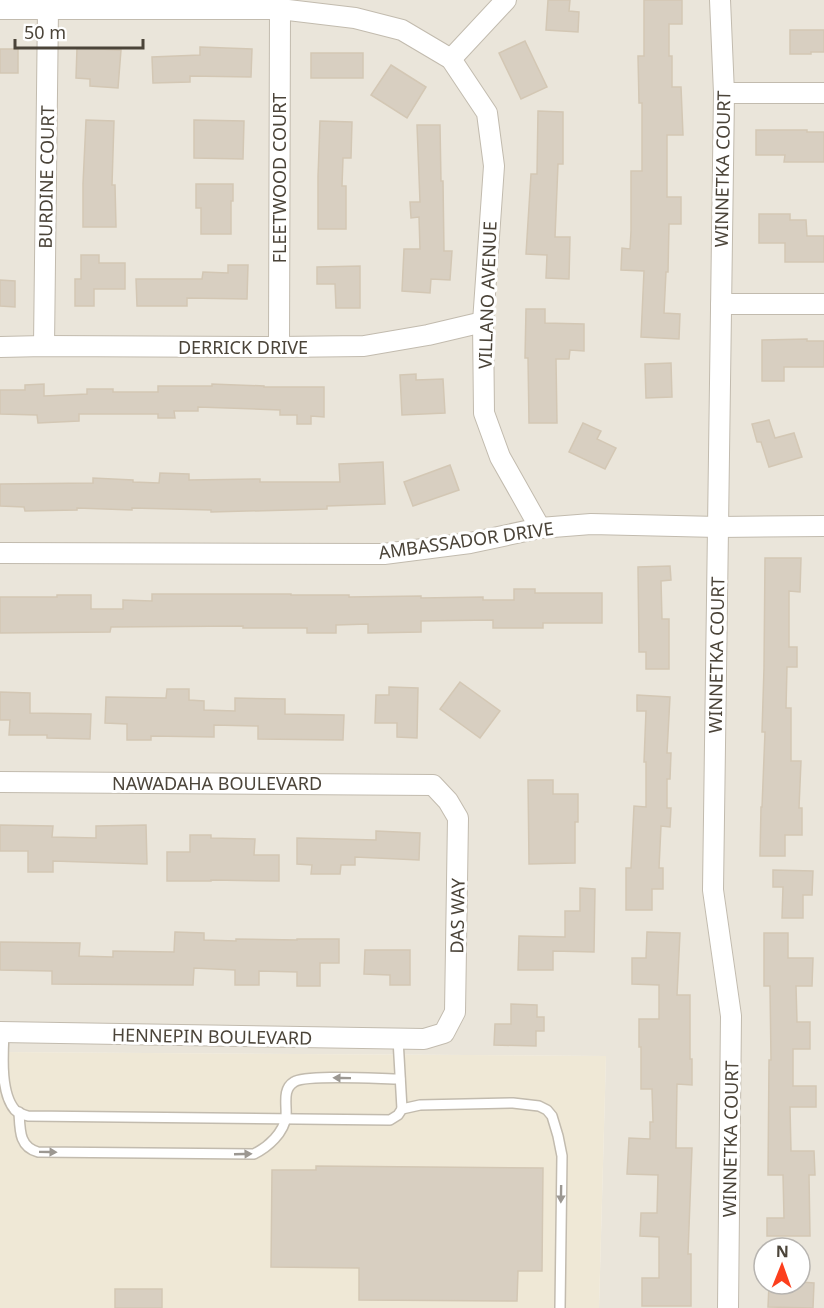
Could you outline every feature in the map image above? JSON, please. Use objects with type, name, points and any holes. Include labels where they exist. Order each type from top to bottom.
[{"type":"street","points":[[0,9],[280,9],[355,18],[402,30],[451,59],[506,0]]},
{"type":"street","name":"WINNETKA COURT","points":[[720,0],[724,93],[713,890],[731,1016],[728,1308]]},
{"type":"street","name":"BURDINE COURT","points":[[44,346],[48,8]]},
{"type":"street","name":"FLEETWOOD COURT","points":[[279,347],[280,9]]},
{"type":"street","name":"VILLANO AVENUE","points":[[451,59],[487,112],[494,166],[483,322],[484,413],[500,457],[540,528]]},
{"type":"street","points":[[724,93],[824,93]]},
{"type":"street","points":[[721,304],[824,304]]},
{"type":"street","name":"DERRICK DRIVE","points":[[0,347],[364,346],[428,335],[483,322]]},
{"type":"street","name":"AMBASSADOR DRIVE","points":[[0,553],[384,554],[470,543],[540,528],[591,524],[718,527],[824,526]]},
{"type":"street","name":"NAWADAHA BOULEVARD","points":[[0,782],[433,785]]},
{"type":"street","name":"DAS WAY","points":[[424,1039],[444,1033],[455,1012],[458,818],[448,801],[433,785]]},
{"type":"street","name":"HENNEPIN BOULEVARD","points":[[2,1032],[424,1039]]},
{"type":"lane","points":[[2,1032],[4,1088],[16,1111],[28,1116],[390,1120],[402,1109],[398,1039]]},
{"type":"lane","points":[[19,1113],[24,1143],[29,1149],[38,1152],[254,1154],[262,1150],[281,1130],[286,1118],[288,1087],[293,1082],[311,1078],[400,1079]]},
{"type":"lane","points":[[402,1109],[420,1105],[513,1103],[538,1106],[552,1116],[562,1156],[560,1308]]},
{"type":"shaded area","points":[[0,0],[824,0],[824,1308],[599,1308],[606,1056],[0,1052]]},
{"type":"shaded area","points":[[0,1052],[606,1056],[599,1308],[0,1308]]},
{"type":"building","points":[[548,0],[570,0],[569,11],[579,12],[578,32],[546,30]]},
{"type":"building","points":[[644,0],[682,0],[682,24],[669,24],[669,56],[672,56],[672,87],[681,87],[683,135],[667,135],[667,197],[681,197],[681,224],[669,224],[664,313],[680,314],[679,339],[641,337],[644,271],[621,270],[622,248],[630,249],[631,171],[642,171],[642,103],[639,103],[638,56],[644,56]]},
{"type":"building","points":[[790,30],[824,30],[824,52],[790,54]]},
{"type":"building","points":[[525,41],[547,87],[521,99],[499,53]]},
{"type":"building","points":[[200,47],[252,49],[251,77],[190,76],[190,82],[153,83],[152,57],[200,55]]},
{"type":"building","points":[[77,48],[121,50],[118,88],[90,86],[90,79],[76,78]]},
{"type":"building","points":[[0,49],[18,49],[18,73],[0,73]]},
{"type":"building","points":[[311,53],[363,53],[363,78],[311,78]]},
{"type":"building","points":[[391,65],[426,87],[407,118],[371,95]]},
{"type":"building","points":[[538,111],[563,112],[563,164],[558,164],[555,237],[570,237],[569,279],[546,278],[547,255],[526,254],[531,174],[537,174]]},
{"type":"building","points":[[86,120],[114,121],[112,185],[115,185],[116,227],[83,227]]},
{"type":"building","points":[[194,120],[244,121],[243,159],[194,158]]},
{"type":"building","points":[[320,121],[352,122],[351,158],[343,158],[342,186],[346,186],[346,229],[318,229]]},
{"type":"building","points":[[417,125],[440,125],[444,251],[452,251],[450,280],[431,279],[430,293],[402,291],[404,249],[420,249],[419,217],[411,218],[410,202],[420,202]]},
{"type":"building","points":[[756,130],[824,132],[824,162],[784,162],[785,155],[756,155]]},
{"type":"building","points":[[196,184],[233,184],[231,234],[201,234],[201,208],[196,208]]},
{"type":"building","points":[[759,214],[790,214],[790,220],[806,220],[807,236],[824,236],[824,262],[785,262],[785,243],[759,243]]},
{"type":"building","points":[[81,255],[99,255],[99,263],[125,263],[125,289],[94,289],[94,306],[75,306],[75,279],[81,279]]},
{"type":"building","points":[[228,265],[248,265],[247,299],[187,298],[187,306],[137,306],[136,279],[202,279],[203,272],[228,273]]},
{"type":"building","points":[[360,266],[360,308],[336,308],[335,284],[317,284],[317,267]]},
{"type":"building","points":[[0,280],[15,281],[15,307],[0,306]]},
{"type":"building","points":[[526,309],[545,309],[545,323],[584,324],[584,351],[570,350],[569,359],[556,359],[557,423],[529,423],[528,358],[525,358]]},
{"type":"building","points":[[807,339],[807,341],[824,341],[824,367],[784,367],[784,381],[762,381],[762,340]]},
{"type":"building","points":[[671,363],[672,397],[646,398],[645,364]]},
{"type":"building","points":[[416,374],[416,380],[443,379],[445,413],[402,415],[400,375]]},
{"type":"building","points":[[44,384],[44,396],[87,394],[87,389],[113,389],[113,392],[158,392],[158,386],[212,386],[212,384],[324,387],[324,417],[311,416],[311,424],[297,424],[297,415],[280,415],[280,410],[198,407],[198,411],[174,411],[175,418],[158,418],[158,414],[79,414],[79,421],[38,423],[37,415],[0,414],[0,390],[25,390],[25,385]]},
{"type":"building","points":[[769,420],[775,438],[794,433],[802,457],[769,467],[761,442],[757,442],[752,424]]},
{"type":"building","points":[[583,423],[601,431],[597,439],[616,448],[605,469],[569,452]]},
{"type":"building","points":[[383,462],[385,504],[327,506],[327,509],[211,512],[211,510],[132,508],[132,510],[77,508],[77,510],[25,511],[24,507],[0,506],[0,484],[93,483],[93,478],[159,483],[160,473],[189,474],[189,480],[260,479],[260,482],[340,482],[339,464]]},
{"type":"building","points":[[450,465],[459,490],[413,506],[404,482]]},
{"type":"building","points":[[765,558],[801,558],[800,592],[789,591],[789,647],[797,647],[797,667],[787,667],[786,708],[791,708],[791,761],[801,761],[799,808],[802,808],[802,835],[785,835],[785,856],[760,856],[765,732],[762,732]]},
{"type":"building","points":[[670,566],[671,580],[661,581],[662,619],[669,619],[669,669],[646,669],[646,652],[639,652],[638,567]]},
{"type":"building","points":[[514,589],[535,589],[535,593],[602,593],[602,623],[543,623],[543,628],[493,628],[493,620],[421,621],[421,632],[368,633],[368,624],[336,625],[336,633],[307,633],[307,628],[243,628],[243,626],[111,627],[110,632],[0,633],[0,597],[91,595],[91,609],[123,609],[123,600],[152,601],[152,594],[483,597],[483,600],[514,600]]},
{"type":"building","points":[[460,682],[500,711],[480,738],[440,709]]},
{"type":"building","points":[[389,687],[418,688],[417,738],[397,737],[397,723],[375,723],[376,695],[389,695]]},
{"type":"building","points":[[167,689],[189,689],[189,700],[204,701],[204,710],[235,711],[235,698],[285,699],[285,714],[344,715],[343,740],[258,739],[258,726],[214,725],[214,737],[151,736],[151,740],[127,740],[127,724],[105,723],[106,697],[166,698]]},
{"type":"building","points":[[0,692],[30,693],[30,713],[91,714],[90,739],[47,738],[47,735],[9,735],[10,720],[0,720]]},
{"type":"building","points":[[637,695],[670,697],[667,753],[671,753],[670,779],[667,779],[667,808],[671,808],[670,827],[661,826],[659,868],[663,868],[663,889],[652,889],[652,910],[626,910],[626,868],[631,868],[634,806],[646,807],[646,762],[644,762],[646,711],[637,711]]},
{"type":"building","points":[[528,780],[553,780],[553,794],[578,794],[575,863],[529,864]]},
{"type":"building","points":[[0,825],[53,826],[52,837],[96,838],[96,826],[146,825],[147,864],[53,861],[53,872],[28,872],[28,851],[0,851]]},
{"type":"building","points":[[376,831],[420,833],[419,860],[355,857],[355,865],[341,865],[340,874],[311,874],[312,865],[297,864],[297,838],[376,840]]},
{"type":"building","points":[[190,835],[255,839],[254,855],[279,855],[279,881],[167,881],[167,852],[190,852]]},
{"type":"building","points":[[773,870],[813,871],[812,895],[803,895],[803,918],[782,918],[783,887],[773,887]]},
{"type":"building","points":[[580,888],[595,889],[594,952],[553,951],[553,970],[518,970],[519,936],[565,937],[565,911],[580,911]]},
{"type":"building","points":[[175,932],[204,933],[204,940],[339,939],[339,963],[320,963],[320,986],[297,986],[297,972],[259,971],[259,985],[235,985],[235,970],[194,968],[193,985],[52,984],[52,971],[0,970],[0,942],[80,943],[79,956],[113,957],[113,951],[174,952]]},
{"type":"building","points":[[647,932],[680,933],[677,995],[690,995],[692,1085],[677,1084],[676,1148],[692,1148],[688,1254],[691,1254],[691,1306],[642,1306],[642,1278],[659,1278],[659,1237],[640,1236],[641,1213],[657,1213],[658,1175],[627,1174],[629,1138],[650,1139],[650,1122],[653,1122],[652,1089],[641,1089],[639,1019],[659,1019],[659,985],[632,984],[632,958],[646,958]]},
{"type":"building","points":[[764,933],[788,933],[788,958],[813,958],[812,986],[796,986],[797,1022],[810,1022],[810,1049],[793,1049],[793,1086],[816,1086],[816,1107],[790,1107],[791,1151],[814,1151],[815,1175],[809,1175],[810,1236],[767,1236],[767,1218],[784,1218],[783,1175],[768,1175],[770,986],[764,986]]},
{"type":"building","points":[[365,950],[410,950],[410,985],[390,985],[390,975],[364,974]]},
{"type":"building","points":[[511,1004],[537,1005],[537,1017],[544,1017],[544,1031],[536,1031],[536,1046],[494,1045],[495,1024],[511,1024]]},
{"type":"building","points":[[316,1166],[543,1168],[542,1271],[518,1271],[517,1301],[359,1300],[359,1268],[271,1267],[272,1170],[316,1170]]},
{"type":"building","points":[[812,1283],[814,1283],[813,1308],[768,1307],[768,1296],[812,1296]]},
{"type":"building","points":[[115,1289],[162,1289],[162,1308],[115,1308]]}]
